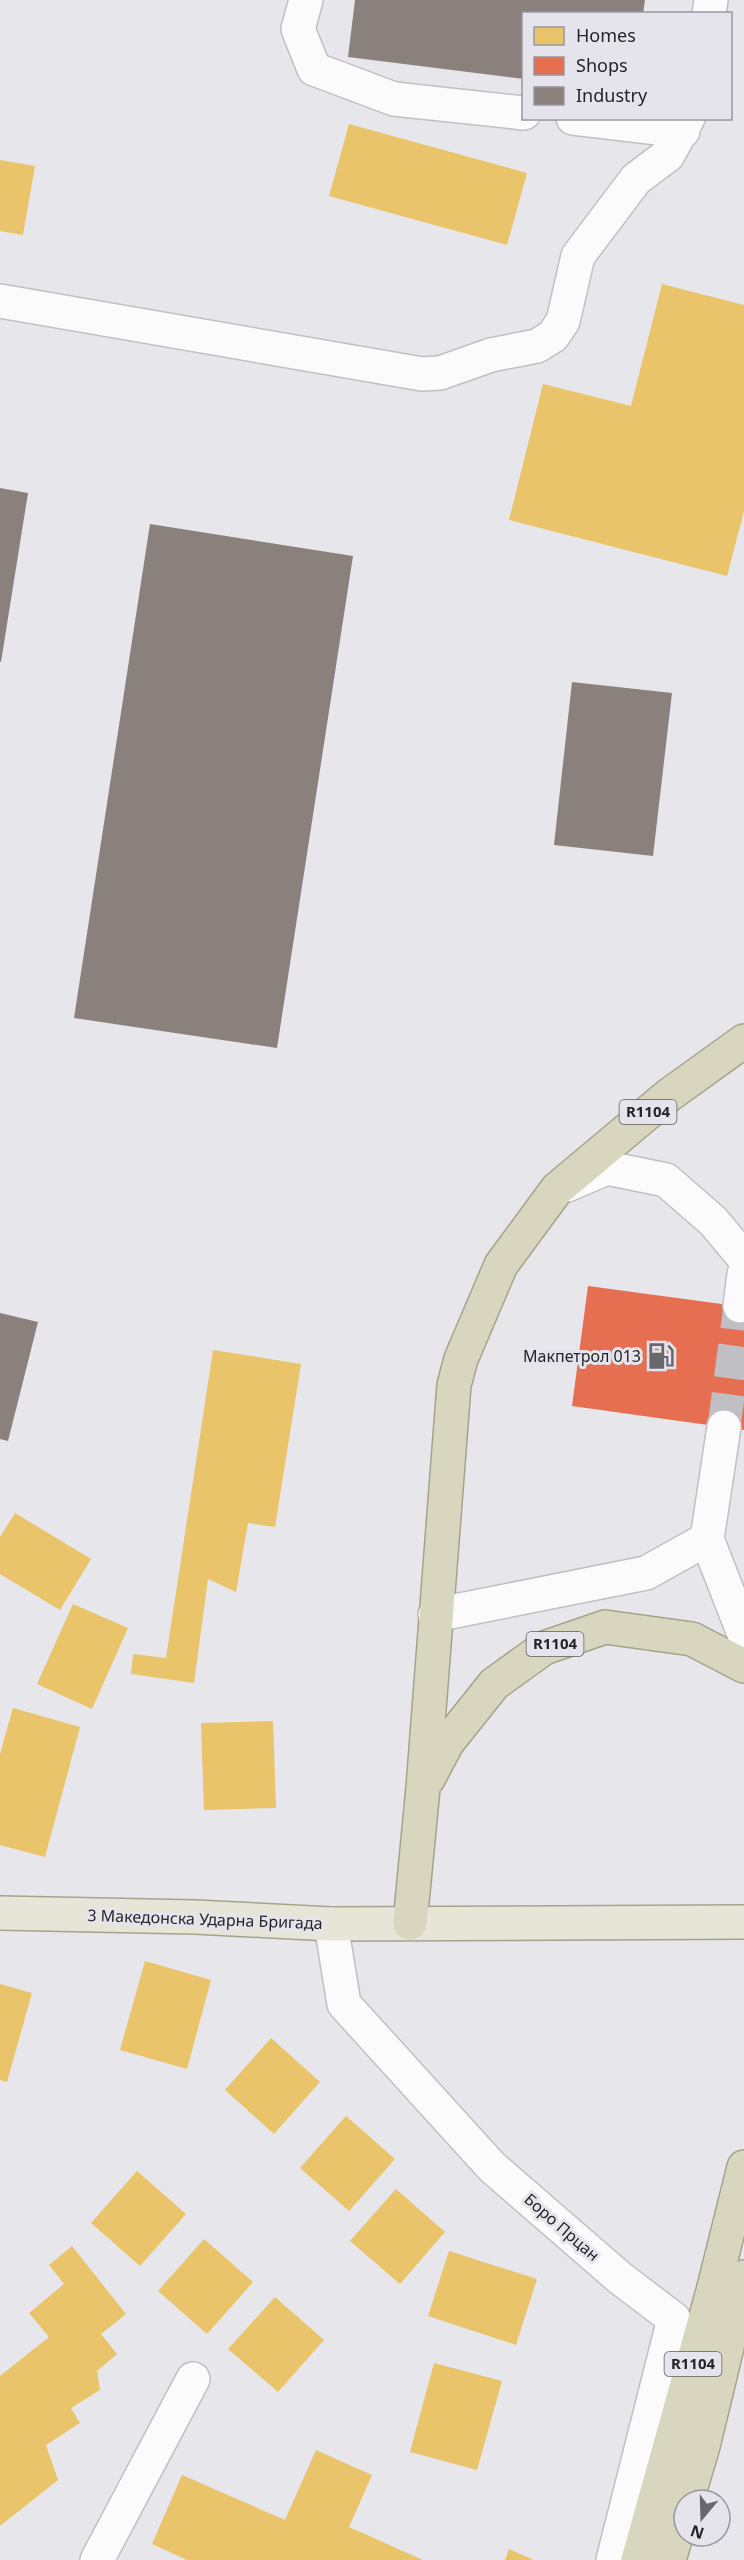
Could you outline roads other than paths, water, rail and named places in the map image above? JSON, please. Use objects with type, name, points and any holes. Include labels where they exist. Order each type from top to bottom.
[{"type":"highway","name":"R1104","points":[[410,1923],[423,1788],[454,1385],[461,1359],[501,1265],[557,1189],[669,1095],[744,1041]]},
{"type":"highway","name":"R1104","points":[[423,1788],[447,1743],[494,1684],[544,1648],[605,1628],[692,1639],[744,1666]]},
{"type":"highway","name":"R1104","points":[[638,2560],[713,2291],[744,2166]]},
{"type":"highway","points":[[691,2488],[704,2446],[744,2277]]},
{"type":"main road","name":"3 Македонска Ударна Бригада","points":[[0,1913],[195,1917],[331,1924],[744,1922]]},
{"type":"street","points":[[306,0],[298,29],[314,69],[394,99],[522,113]]},
{"type":"street","points":[[0,301],[422,374],[440,373],[491,355],[537,346],[554,336],[563,321],[578,256],[636,179],[668,154],[686,125],[605,120]]},
{"type":"street","points":[[557,1189],[607,1168],[666,1180],[713,1221],[744,1258]]},
{"type":"street","points":[[740,1306],[744,1274]]},
{"type":"street","points":[[724,1427],[707,1539],[744,1634]]},
{"type":"street","points":[[435,1615],[646,1573],[707,1539]]},
{"type":"street","name":"Боро Прцан","points":[[331,1924],[344,2004],[492,2167],[620,2278],[674,2319],[613,2560]]},
{"type":"street","points":[[97,2560],[193,2379]]},
{"type":"tunnel","points":[[724,1427],[740,1306]]},
{"type":"place","name":"Макпетрол 013","points":[[661,1356]]}]
